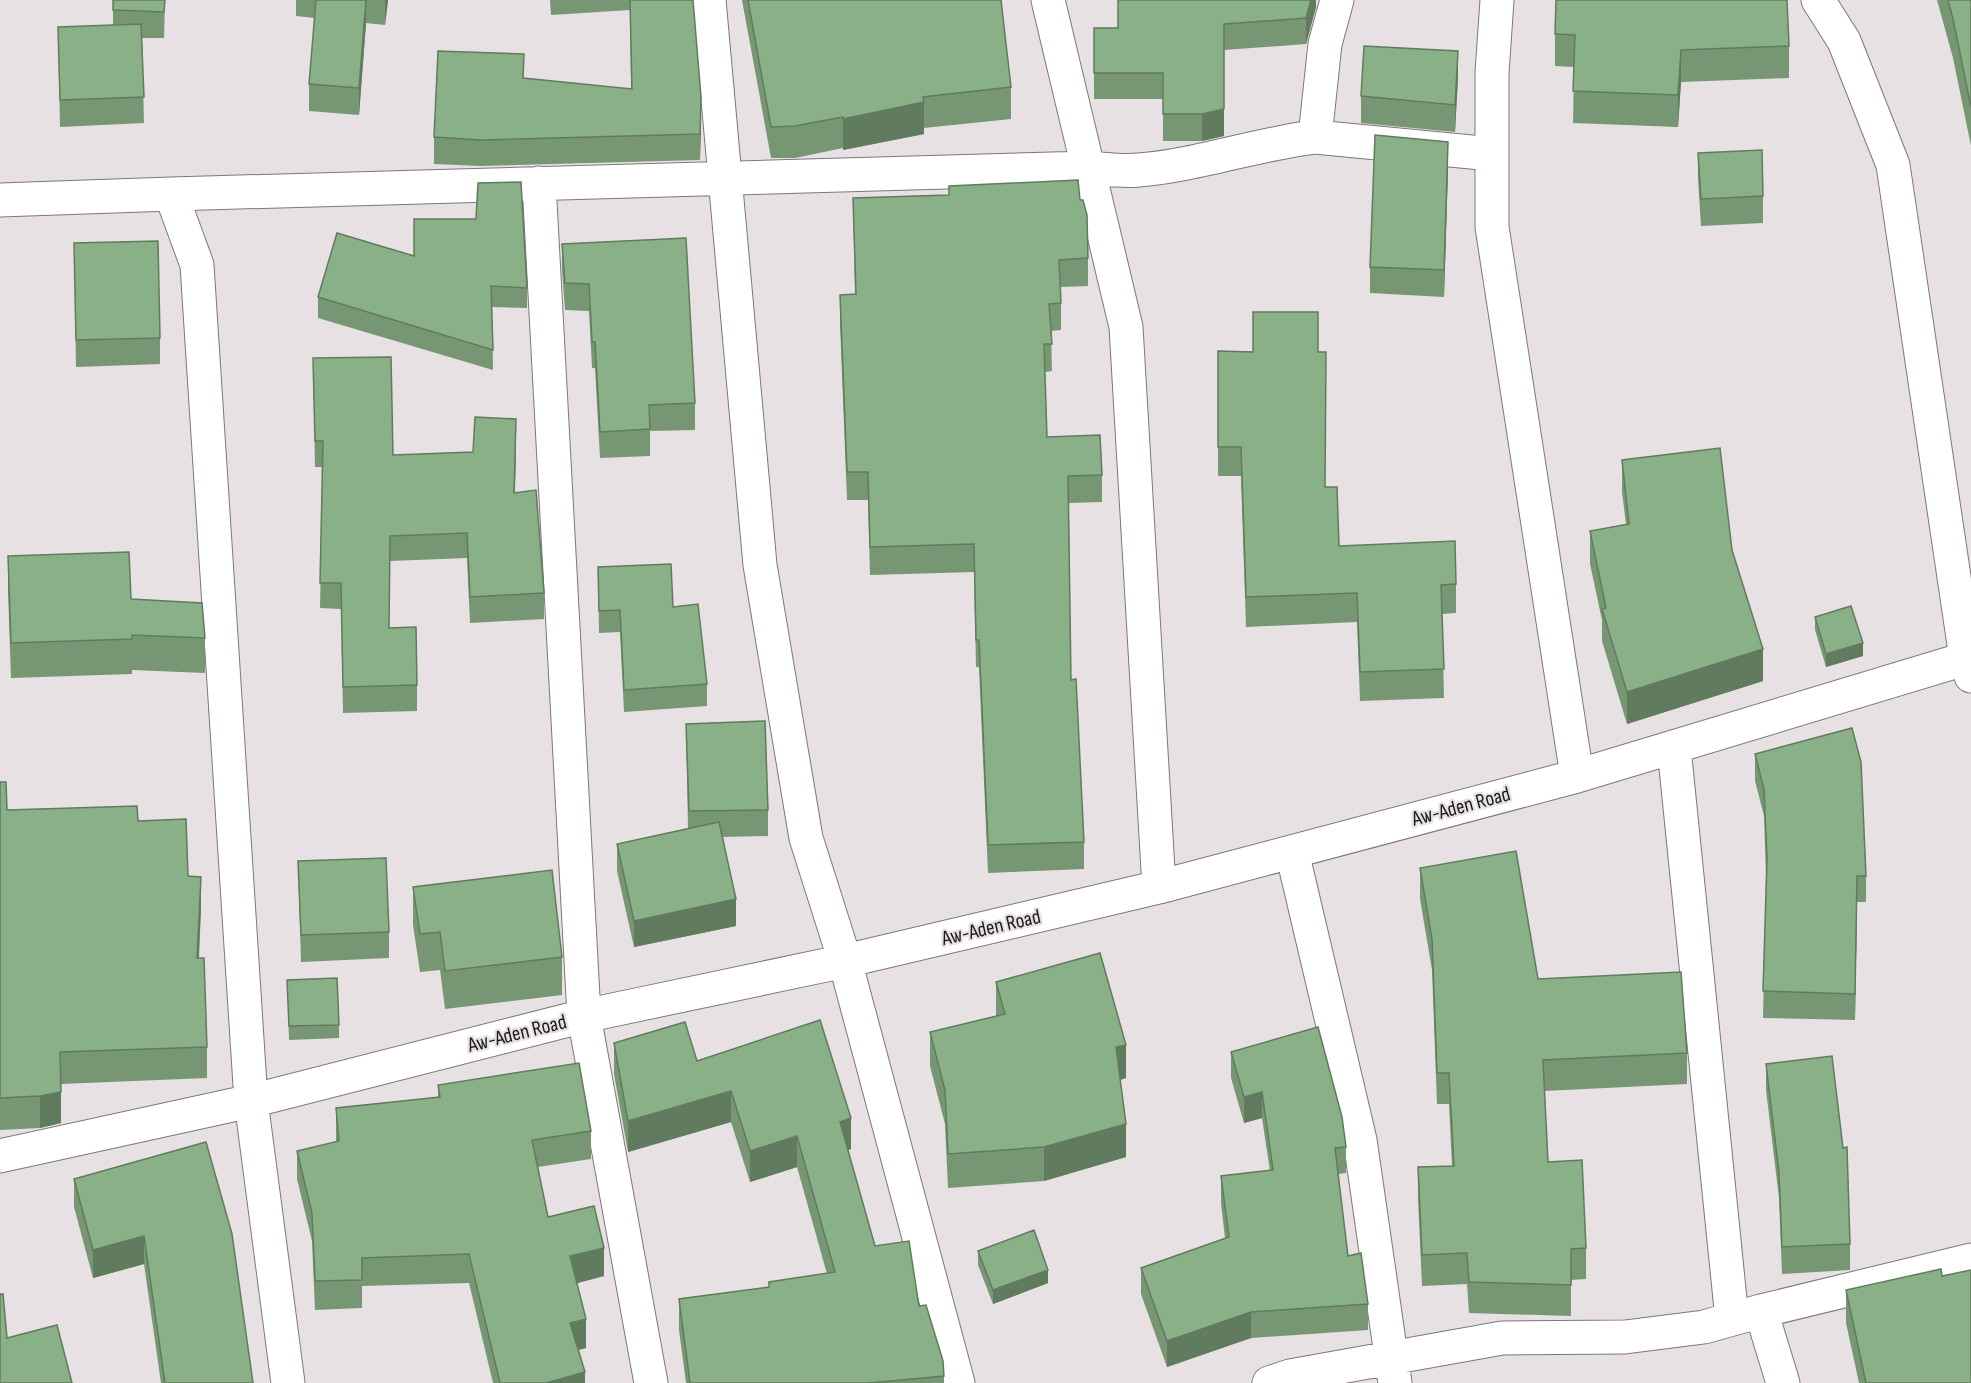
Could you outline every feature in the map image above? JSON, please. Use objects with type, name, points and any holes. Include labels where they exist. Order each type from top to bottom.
[{"type":"street","points":[[709,0],[760,565],[806,837],[845,961],[958,1383]]},
{"type":"street","points":[[1048,0],[1126,327],[1159,887]]},
{"type":"street","points":[[1315,137],[1325,44],[1337,0]]},
{"type":"street","points":[[1497,0],[1492,73],[1492,227],[1577,776]]},
{"type":"street","points":[[1818,0],[1844,41],[1893,165],[1970,664]]},
{"type":"street","points":[[0,200],[1088,168],[1137,171],[1183,164],[1278,142],[1315,137],[1492,154]]},
{"type":"street","points":[[539,183],[584,1016],[651,1383]]},
{"type":"street","points":[[171,194],[197,265],[251,1101],[288,1383]]},
{"type":"street","name":"Aw-Aden Road","points":[[0,1156],[251,1101],[584,1016],[845,961],[1159,887],[1577,776],[1970,664]]},
{"type":"street","points":[[1674,748],[1747,1315],[1783,1383]]},
{"type":"street","points":[[1292,852],[1360,1140],[1393,1371]]},
{"type":"street","points":[[1269,1383],[1290,1376],[1393,1371],[1502,1338],[1624,1337],[1704,1327],[1971,1260]]},
{"type":"building","points":[[113,0],[165,0],[164,12],[113,10]]},
{"type":"building","points":[[316,0],[366,0],[359,88],[309,84]]},
{"type":"building","points":[[630,0],[693,0],[701,97],[700,134],[480,140],[434,137],[438,51],[524,54],[523,78],[632,89]]},
{"type":"building","points":[[748,0],[1001,0],[1011,87],[923,97],[924,102],[843,119],[843,117],[795,126],[771,127]]},
{"type":"building","points":[[1118,0],[1311,0],[1306,18],[1224,24],[1224,109],[1202,114],[1163,114],[1163,73],[1094,73],[1094,28],[1118,28]]},
{"type":"building","points":[[1556,0],[1787,0],[1789,46],[1681,50],[1678,95],[1573,91],[1575,35],[1555,34]]},
{"type":"building","points":[[1948,0],[1971,0],[1971,107],[1953,19]]},
{"type":"building","points":[[141,24],[144,97],[60,100],[58,27]]},
{"type":"building","points":[[1364,46],[1458,51],[1455,105],[1361,96]]},
{"type":"building","points":[[1375,135],[1448,142],[1444,270],[1370,267]]},
{"type":"building","points":[[1762,150],[1763,196],[1701,199],[1698,153]]},
{"type":"building","points":[[1078,180],[1080,200],[1083,200],[1087,215],[1088,258],[1059,260],[1061,303],[1049,304],[1052,344],[1044,344],[1047,437],[1100,435],[1102,475],[1068,476],[1071,680],[1076,679],[1084,842],[988,845],[979,640],[976,640],[974,544],[870,547],[868,472],[847,472],[840,295],[856,294],[853,198],[949,195],[949,186]]},
{"type":"building","points":[[521,182],[527,288],[491,286],[493,350],[318,297],[337,233],[414,256],[414,219],[476,219],[478,183]]},
{"type":"building","points":[[686,238],[695,403],[649,405],[650,429],[600,432],[589,284],[565,283],[562,244]]},
{"type":"building","points":[[158,241],[160,338],[76,340],[74,243]]},
{"type":"building","points":[[1253,312],[1318,312],[1318,352],[1326,352],[1325,487],[1337,487],[1339,546],[1455,541],[1456,584],[1441,585],[1444,669],[1360,672],[1357,593],[1246,597],[1241,447],[1218,447],[1218,351],[1253,352]]},
{"type":"building","points":[[391,357],[393,455],[473,452],[475,417],[516,419],[514,493],[536,490],[544,593],[470,597],[467,533],[390,536],[389,628],[416,627],[417,685],[343,687],[341,583],[320,583],[323,441],[315,441],[313,358]]},
{"type":"building","points":[[1720,448],[1732,550],[1763,649],[1627,692],[1602,609],[1606,608],[1590,531],[1629,524],[1622,460]]},
{"type":"building","points":[[129,552],[131,599],[202,603],[205,638],[132,635],[132,639],[11,643],[8,556]]},
{"type":"building","points":[[671,564],[673,607],[698,604],[707,684],[624,690],[620,610],[599,611],[598,567]]},
{"type":"building","points":[[1851,606],[1863,643],[1826,654],[1815,617]]},
{"type":"building","points":[[765,721],[768,810],[689,811],[686,724]]},
{"type":"building","points":[[1852,728],[1861,762],[1866,876],[1857,876],[1855,994],[1763,991],[1767,859],[1764,789],[1755,754]]},
{"type":"building","points":[[0,782],[6,782],[7,810],[137,806],[138,821],[186,819],[188,876],[201,877],[197,958],[204,958],[207,1047],[60,1052],[61,1092],[40,1096],[0,1098]]},
{"type":"building","points":[[719,822],[736,899],[634,921],[617,844]]},
{"type":"building","points":[[1516,851],[1538,979],[1681,972],[1687,1053],[1543,1060],[1548,1162],[1582,1160],[1586,1248],[1571,1249],[1571,1285],[1469,1282],[1467,1253],[1422,1255],[1418,1167],[1454,1166],[1449,1073],[1437,1073],[1432,939],[1420,868]]},
{"type":"building","points":[[386,858],[389,932],[301,935],[298,861]]},
{"type":"building","points":[[552,870],[562,957],[445,971],[440,932],[420,934],[413,887]]},
{"type":"building","points":[[1100,953],[1126,1045],[1116,1047],[1126,1124],[1044,1147],[948,1154],[945,1090],[930,1032],[1005,1014],[996,982]]},
{"type":"building","points":[[337,978],[339,1025],[289,1026],[287,980]]},
{"type":"building","points":[[820,1020],[851,1118],[840,1122],[875,1246],[909,1241],[919,1306],[926,1305],[943,1361],[944,1376],[869,1383],[690,1383],[679,1299],[769,1287],[769,1282],[835,1272],[797,1136],[750,1151],[731,1091],[628,1121],[614,1043],[685,1022],[697,1061]]},
{"type":"building","points":[[1318,1027],[1342,1117],[1346,1147],[1335,1148],[1348,1256],[1361,1253],[1368,1304],[1251,1312],[1167,1341],[1141,1268],[1229,1237],[1221,1176],[1273,1170],[1262,1092],[1244,1097],[1231,1052]]},
{"type":"building","points":[[1832,1056],[1843,1148],[1847,1147],[1850,1244],[1782,1247],[1779,1172],[1766,1064]]},
{"type":"building","points":[[579,1063],[591,1131],[532,1140],[548,1217],[594,1206],[604,1248],[570,1256],[586,1319],[570,1323],[585,1372],[546,1383],[500,1383],[469,1254],[362,1258],[362,1280],[315,1281],[312,1213],[297,1151],[339,1141],[336,1108],[440,1097],[438,1085]]},
{"type":"building","points":[[206,1142],[232,1234],[253,1383],[165,1383],[144,1236],[93,1250],[74,1179]]},
{"type":"building","points":[[1034,1230],[1048,1270],[993,1290],[978,1251]]},
{"type":"building","points":[[1941,1269],[1942,1276],[1971,1270],[1971,1383],[1866,1383],[1846,1290]]},
{"type":"building","points":[[0,1294],[3,1294],[7,1338],[57,1325],[72,1383],[0,1383]]}]
